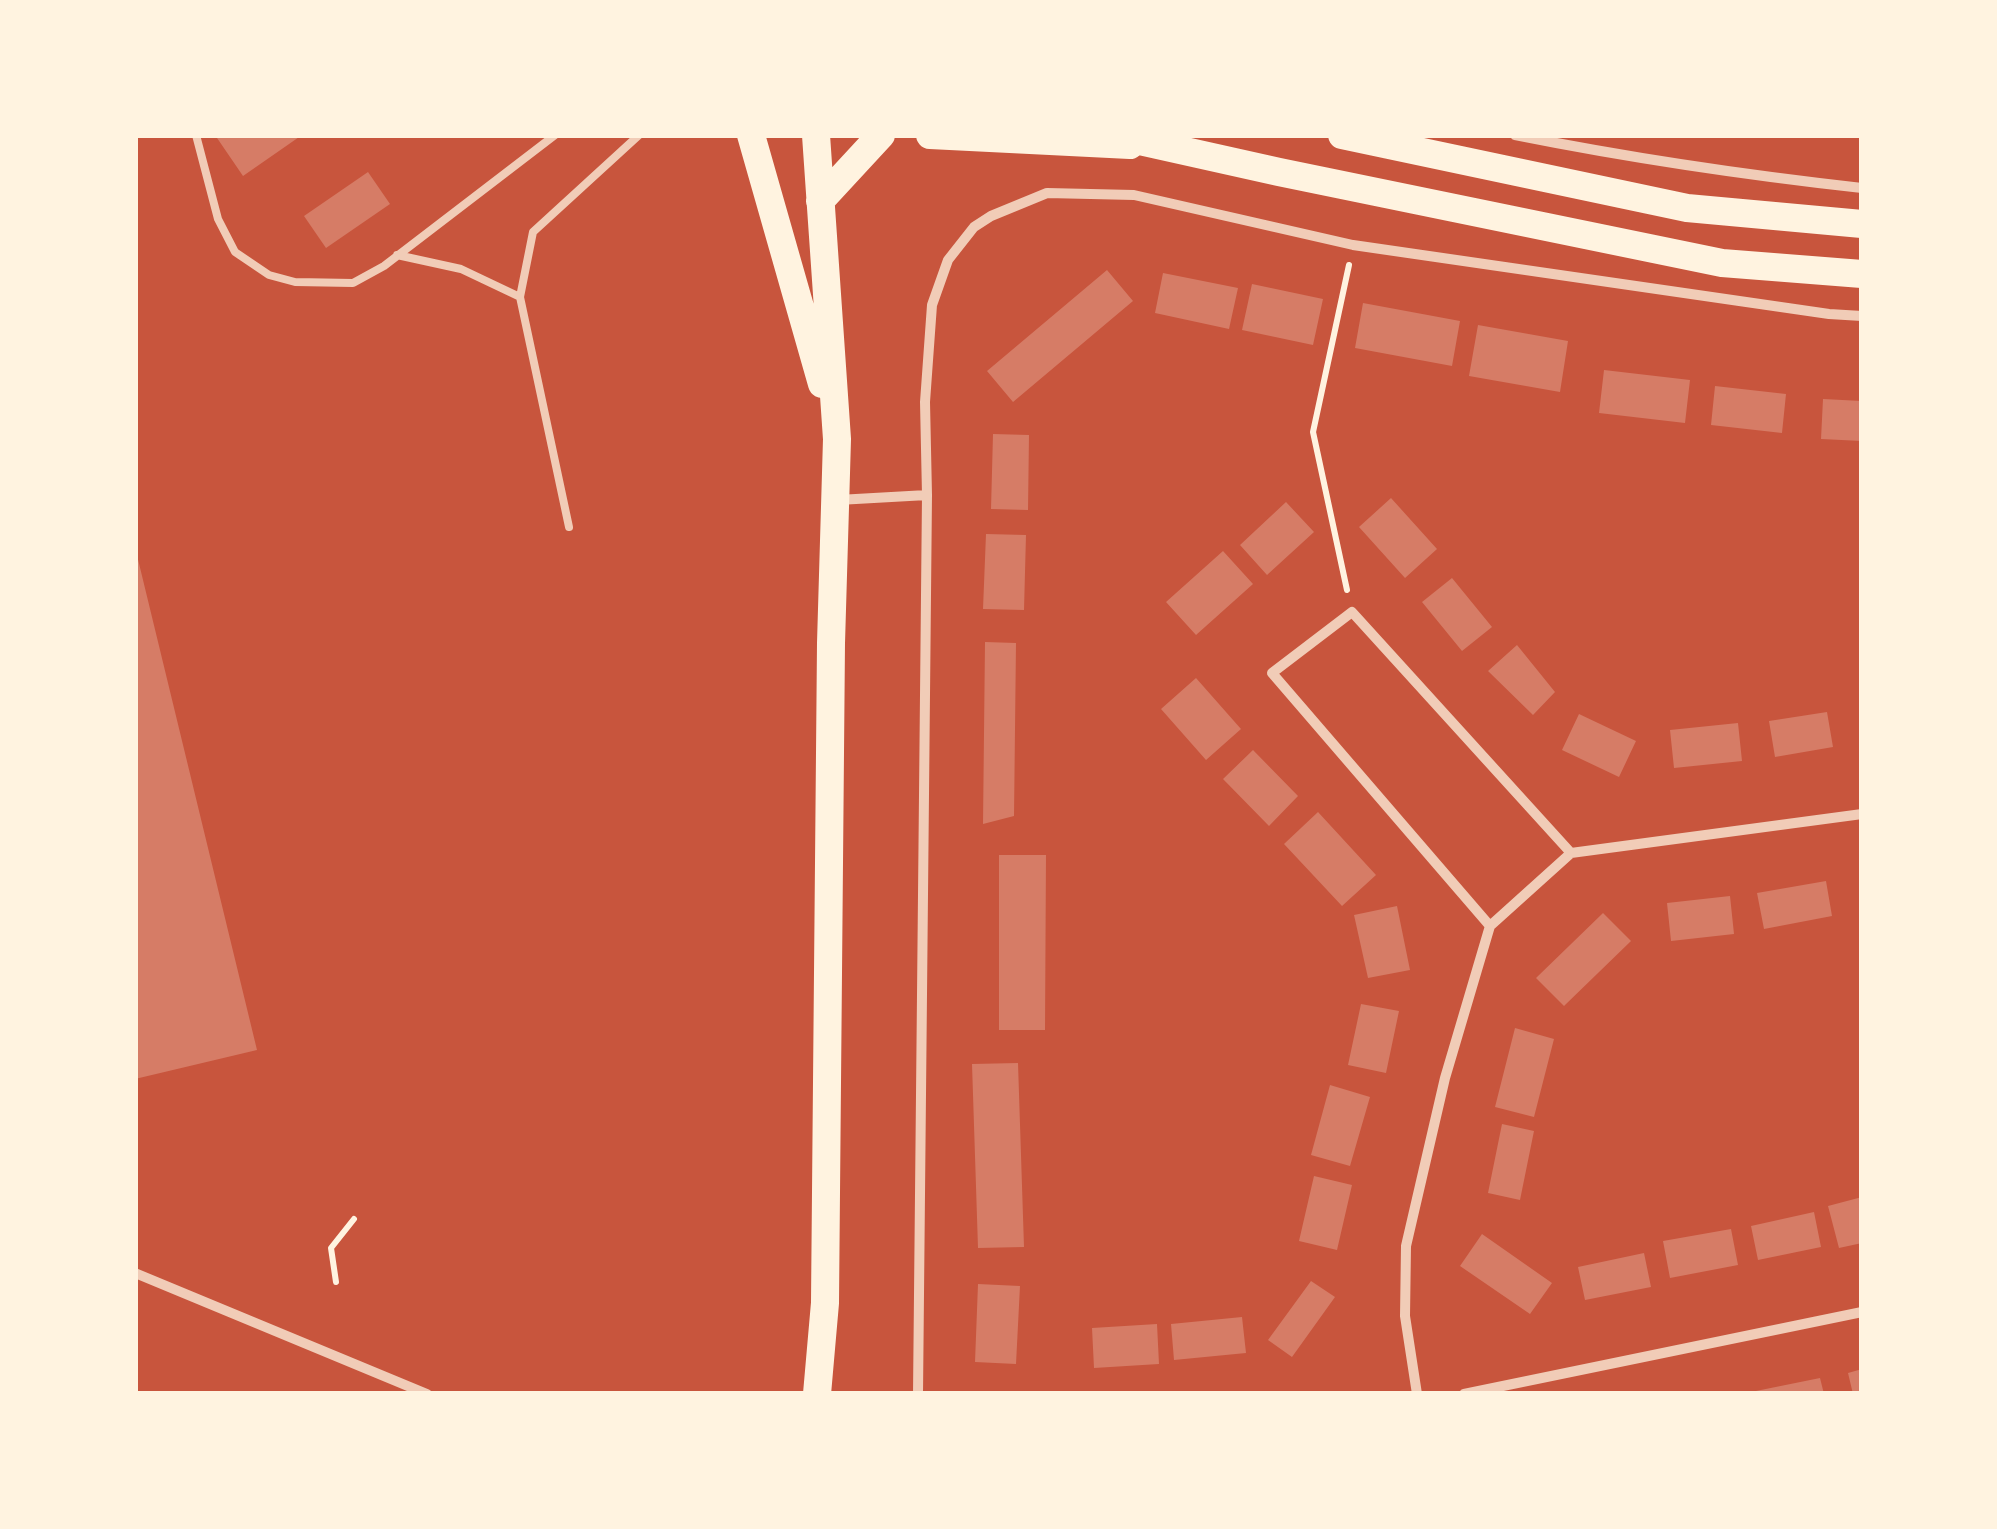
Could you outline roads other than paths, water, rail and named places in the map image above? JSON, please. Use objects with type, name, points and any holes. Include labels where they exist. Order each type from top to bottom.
[{"type":"highway","points":[[751,135],[837,438]]},
{"type":"highway","points":[[816,135],[837,438],[831,643],[825,1304],[816,1394]]},
{"type":"highway","points":[[820,201],[881,135]]},
{"type":"highway","points":[[930,135],[1167,147]]},
{"type":"highway","points":[[1113,135],[1722,264],[1862,274]]},
{"type":"highway","points":[[1342,135],[1687,208],[1862,224]]},
{"type":"street","points":[[1515,135],[1622,157],[1862,188]]},
{"type":"street","points":[[918,1394],[926,402],[932,304],[948,260],[974,228],[990,216],[1047,193],[1134,194],[1353,244],[1811,312],[1862,316]]},
{"type":"street","points":[[836,500],[927,495]]},
{"type":"street","points":[[1490,926],[1272,673],[1352,612],[1571,853]]},
{"type":"street","points":[[1417,1394],[1405,1316],[1406,1246],[1445,1078],[1490,926],[1571,853],[1862,814]]},
{"type":"street","points":[[135,1272],[427,1394]]},
{"type":"street","points":[[1464,1394],[1862,1312]]},
{"type":"lane","points":[[196,135],[218,218],[235,252],[268,276],[295,282],[353,283],[384,266],[556,135]]},
{"type":"lane","points":[[569,527],[520,297],[533,232],[639,135]]},
{"type":"lane","points":[[397,255],[461,269],[520,297]]}]
